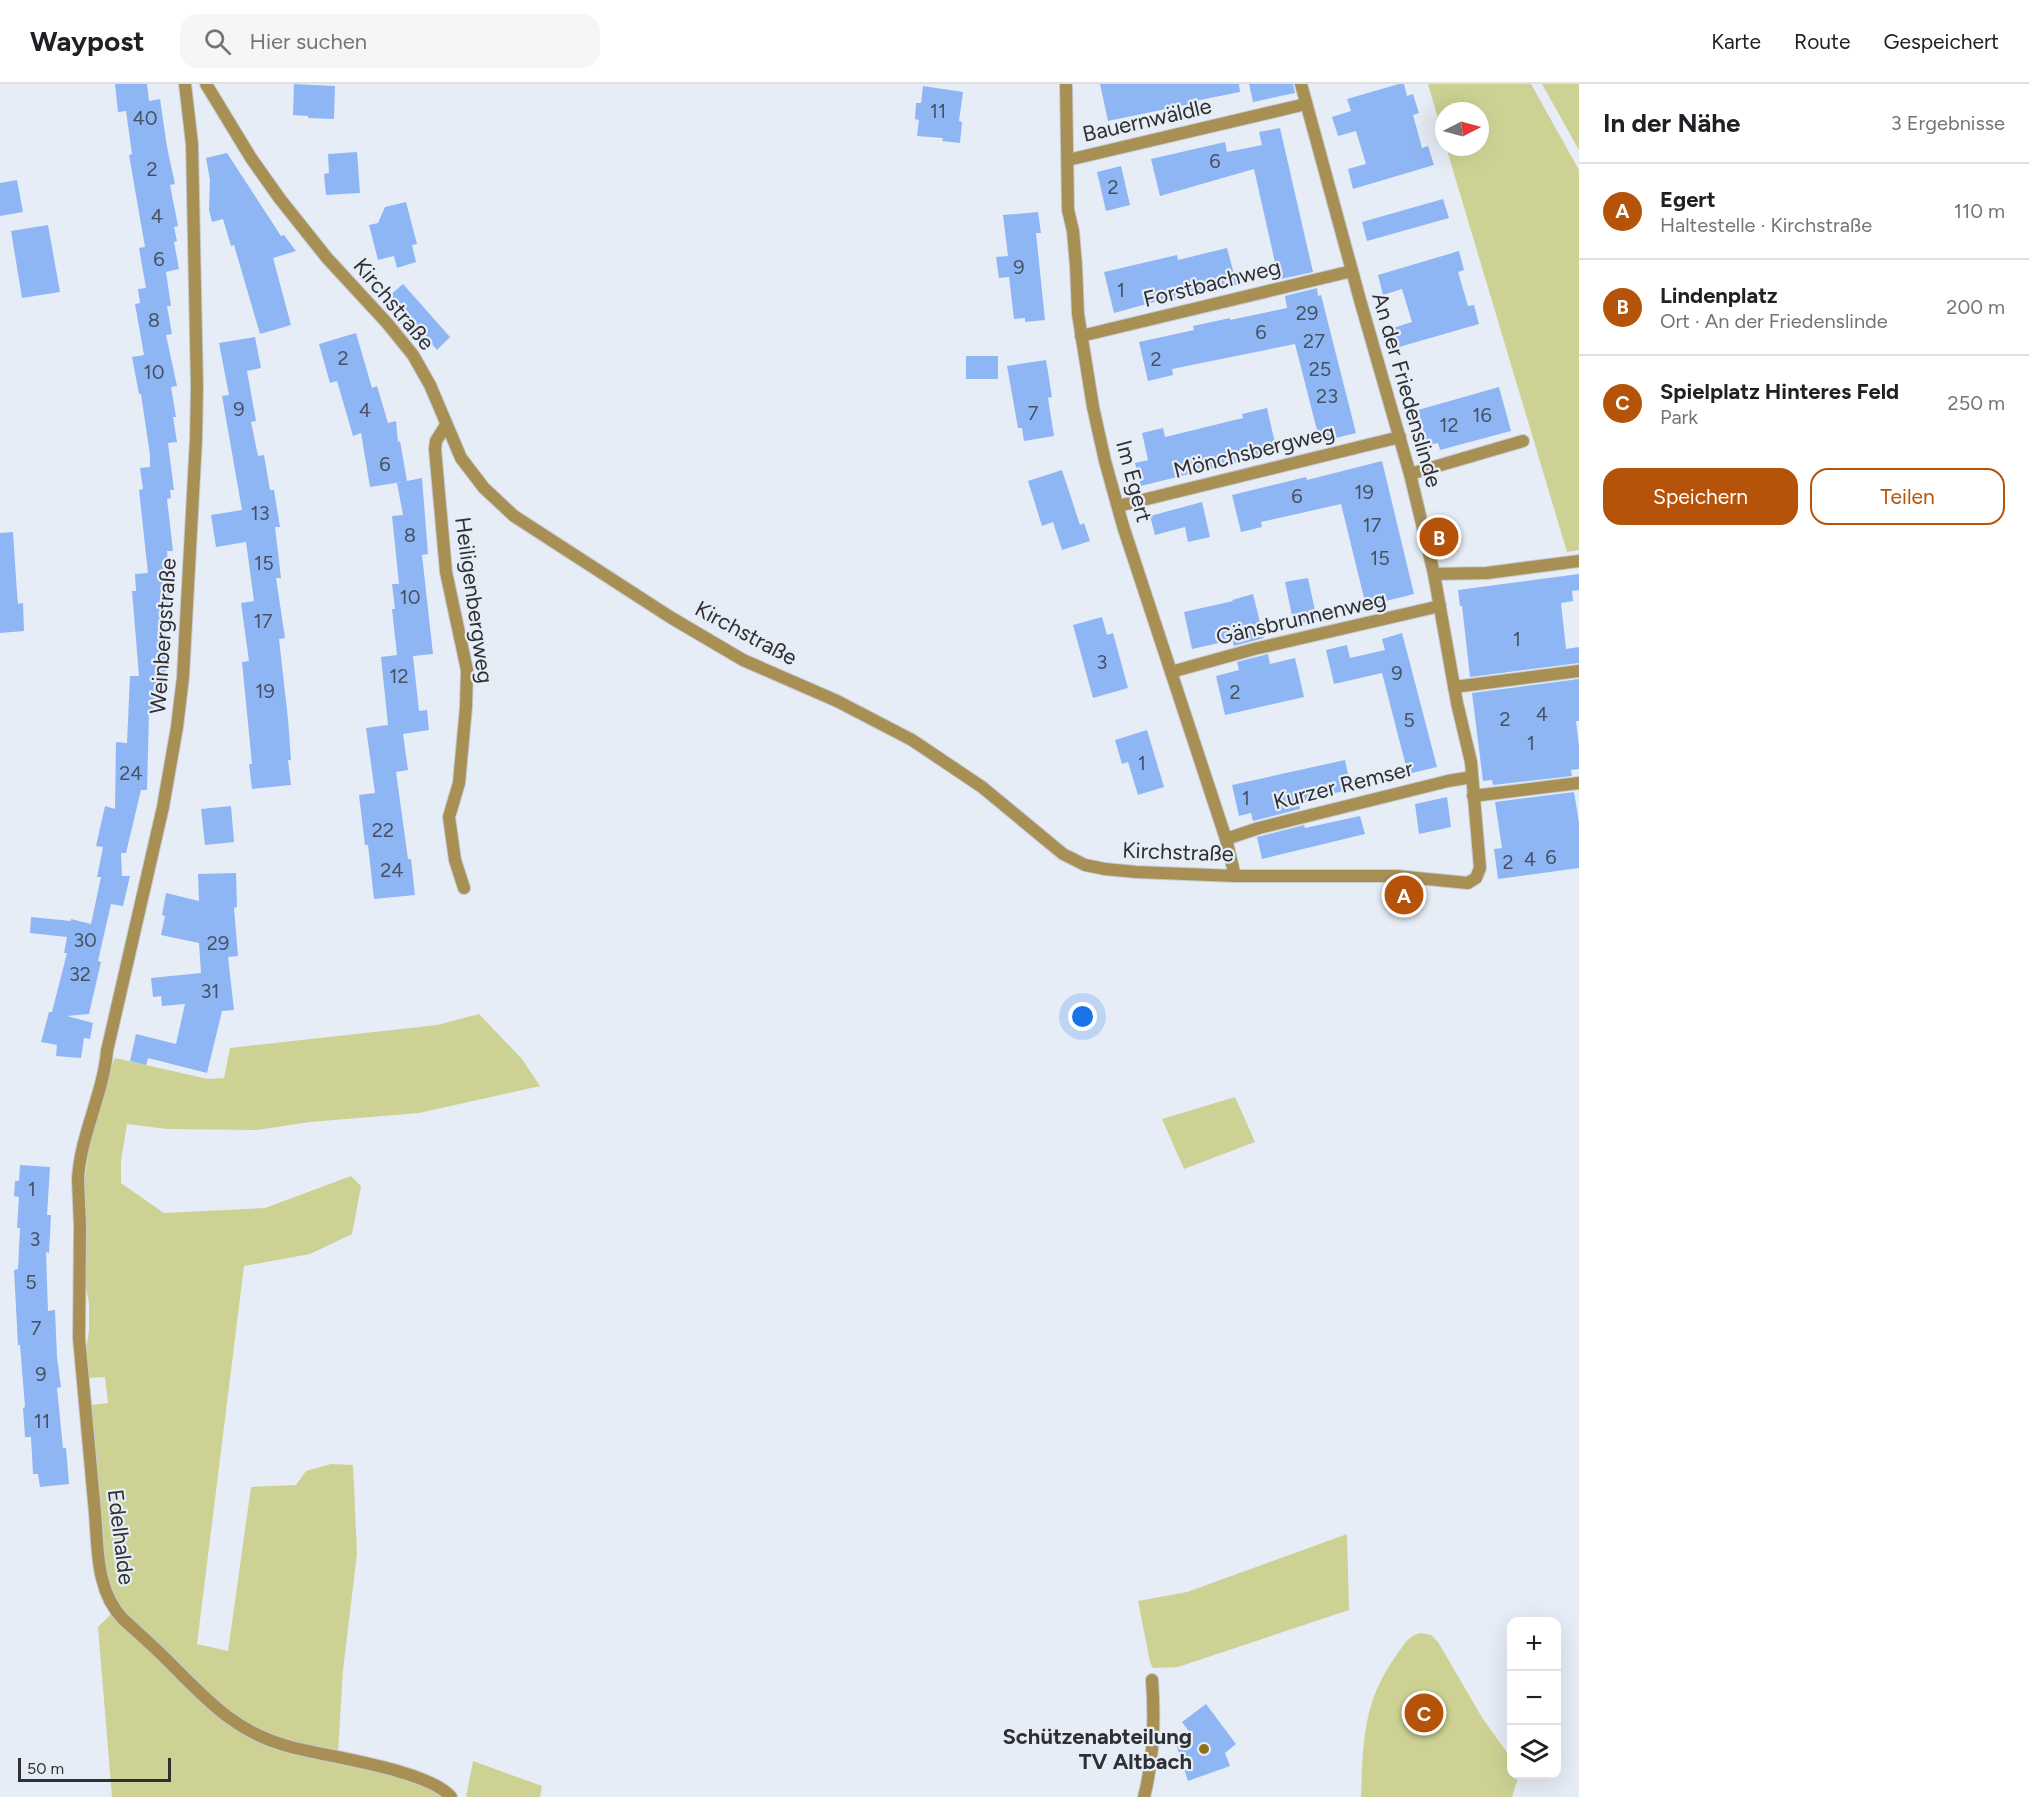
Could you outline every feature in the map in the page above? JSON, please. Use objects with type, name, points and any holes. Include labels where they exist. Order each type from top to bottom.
[{"type":"street","name":"Weinbergstraße","points":[[78,1180],[80,1158],[104,1070],[106,1052],[163,807],[183,677],[197,387],[192,144],[185,84]]},
{"type":"street","name":"Kirchstraße","points":[[206,84],[251,158],[280,199],[327,258],[413,355],[430,385],[456,449],[467,467],[492,497],[513,516],[717,646],[758,667],[837,701],[901,734],[982,787],[1068,857],[1085,865],[1112,870],[1235,876],[1395,876],[1468,883]]},
{"type":"street","name":"Im Egert","points":[[1066,84],[1068,210],[1073,231],[1077,308],[1093,407],[1118,506],[1226,839],[1235,876]]},
{"type":"street","name":"An der Friedenslinde","points":[[1301,84],[1400,437],[1434,574],[1454,687],[1470,755],[1480,868],[1476,878],[1468,883]]},
{"type":"street","name":"Bauernwäldle","points":[[1068,160],[1306,104]]},
{"type":"street","name":"Forstbachweg","points":[[1081,336],[1352,271]]},
{"type":"street","name":"Heiligenbergweg","points":[[446,424],[436,441],[436,460],[447,581],[467,670],[459,777],[449,817],[455,860],[464,888]]},
{"type":"street","name":"Mönchsbergweg","points":[[1118,506],[1400,437]]},
{"type":"street","points":[[1410,474],[1523,441]]},
{"type":"street","points":[[1434,574],[1487,573],[1579,561]]},
{"type":"street","name":"Gänsbrunnenweg","points":[[1171,672],[1440,606]]},
{"type":"street","points":[[1454,687],[1579,671]]},
{"type":"street","name":"Kurzer Remser","points":[[1226,839],[1259,828],[1472,777]]},
{"type":"street","points":[[1473,796],[1579,783]]},
{"type":"street","name":"Edelhalde","points":[[78,1180],[81,1226],[79,1338],[102,1575],[110,1604],[227,1717],[249,1732],[281,1744],[417,1777],[436,1785],[451,1797]]},
{"type":"street","points":[[1144,1797],[1150,1772],[1154,1733],[1152,1680]]},
{"type":"green space","points":[[1428,84],[1531,84],[1579,170],[1579,550],[1567,552],[1449,156],[1489,156],[1489,102],[1435,102],[1435,108]]},
{"type":"green space","points":[[1542,84],[1579,84],[1579,150]]},
{"type":"green space","points":[[479,1014],[522,1059],[540,1086],[419,1113],[310,1122],[257,1130],[167,1129],[127,1124],[121,1161],[121,1183],[164,1213],[265,1208],[351,1176],[361,1186],[352,1234],[310,1254],[244,1266],[197,1644],[228,1651],[251,1487],[296,1485],[306,1471],[331,1464],[353,1465],[357,1554],[343,1670],[338,1753],[383,1772],[426,1786],[442,1797],[112,1797],[98,1627],[119,1606],[108,1583],[105,1567],[91,1405],[108,1403],[105,1377],[88,1378],[86,1352],[89,1304],[85,1280],[84,1186],[89,1148],[115,1058],[208,1079],[224,1078],[230,1048],[437,1025]]},
{"type":"green space","points":[[1235,1097],[1255,1142],[1184,1169],[1162,1119]]},
{"type":"green space","points":[[1347,1534],[1349,1610],[1178,1667],[1153,1668],[1138,1601],[1187,1592]]},
{"type":"green space","points":[[1417,1634],[1431,1635],[1438,1642],[1483,1719],[1507,1752],[1507,1779],[1518,1779],[1512,1797],[1361,1797],[1364,1738],[1372,1703],[1388,1668],[1407,1641]]},
{"type":"green space","points":[[473,1761],[542,1786],[540,1797],[466,1797]]},
{"type":"building","points":[[115,84],[147,84],[149,101],[160,99],[175,184],[170,185],[178,226],[174,227],[177,241],[174,242],[179,269],[166,272],[171,306],[167,306],[172,334],[166,335],[177,386],[171,387],[177,442],[168,443],[174,490],[170,490],[171,498],[167,499],[173,551],[167,551],[171,602],[163,603],[167,651],[163,713],[149,712],[147,790],[141,790],[126,853],[121,853],[122,876],[130,876],[123,906],[111,904],[89,1014],[67,1016],[93,1023],[90,1039],[84,1038],[81,1058],[56,1056],[57,1045],[41,1042],[49,1012],[52,1012],[67,953],[64,953],[67,937],[30,933],[31,917],[71,921],[71,919],[91,924],[101,877],[97,877],[103,847],[96,846],[105,806],[115,809],[116,742],[127,743],[130,676],[139,676],[132,591],[136,591],[135,574],[148,573],[139,490],[143,489],[140,468],[150,467],[150,455],[141,394],[139,394],[132,357],[144,355],[135,304],[140,303],[138,289],[146,288],[139,248],[145,247],[129,155],[132,154],[126,111],[118,112]]},
{"type":"building","points":[[294,84],[335,86],[334,119],[293,115]]},
{"type":"building","points":[[1100,84],[1239,84],[1240,92],[1108,121]]},
{"type":"building","points":[[1249,84],[1293,84],[1295,93],[1253,102]]},
{"type":"building","points":[[1404,84],[1407,96],[1413,94],[1419,113],[1413,115],[1422,148],[1428,146],[1434,165],[1353,189],[1348,169],[1366,164],[1356,131],[1338,136],[1332,117],[1351,111],[1347,99]]},
{"type":"building","points":[[923,86],[963,92],[959,121],[962,122],[960,143],[942,141],[943,138],[917,136],[919,120],[915,119],[916,103],[921,103]]},
{"type":"building","points":[[1280,128],[1313,272],[1281,279],[1278,276],[1254,169],[1160,196],[1151,159],[1225,142],[1227,152],[1262,145],[1259,132]]},
{"type":"building","points":[[357,152],[360,193],[326,195],[324,174],[329,173],[328,154]]},
{"type":"building","points":[[227,153],[281,236],[284,235],[296,251],[273,258],[291,325],[260,334],[234,245],[231,246],[223,219],[212,222],[209,210],[210,180],[206,158]]},
{"type":"building","points":[[1121,166],[1130,205],[1106,211],[1097,172]]},
{"type":"building","points":[[17,180],[23,212],[0,216],[0,183]]},
{"type":"building","points":[[1443,199],[1449,218],[1367,241],[1362,222]]},
{"type":"building","points":[[406,202],[417,244],[412,245],[416,262],[397,268],[394,256],[378,260],[369,225],[378,223],[385,207]]},
{"type":"building","points":[[1038,212],[1041,233],[1036,233],[1045,320],[1025,322],[1025,318],[1014,319],[1009,277],[999,278],[996,257],[1008,256],[1003,215]]},
{"type":"building","points":[[48,225],[60,292],[22,298],[11,231]]},
{"type":"building","points":[[1227,248],[1237,285],[1166,302],[1165,299],[1114,313],[1104,272],[1177,255],[1178,260]]},
{"type":"building","points":[[1459,251],[1464,270],[1458,272],[1468,306],[1474,305],[1479,324],[1399,347],[1393,328],[1412,322],[1402,289],[1383,295],[1378,275]]},
{"type":"building","points":[[403,284],[450,337],[437,350],[389,296]]},
{"type":"building","points":[[1317,288],[1318,296],[1321,295],[1356,433],[1320,442],[1295,344],[1172,369],[1173,375],[1148,381],[1139,342],[1194,330],[1193,326],[1287,308],[1285,296]]},
{"type":"building","points":[[356,333],[372,388],[377,386],[388,423],[396,421],[398,442],[400,441],[407,481],[422,478],[428,554],[422,555],[433,654],[413,656],[419,711],[427,710],[429,730],[403,734],[408,770],[396,772],[415,895],[374,899],[359,795],[375,793],[366,728],[388,725],[381,657],[397,655],[392,584],[399,584],[392,516],[403,515],[397,483],[402,482],[370,487],[361,433],[353,436],[337,381],[330,383],[319,344]]},
{"type":"building","points":[[255,337],[261,368],[247,371],[256,421],[251,422],[258,456],[264,455],[270,490],[274,490],[280,527],[275,527],[281,578],[276,578],[285,638],[279,639],[288,719],[291,760],[288,760],[291,785],[252,789],[249,764],[252,764],[242,662],[249,661],[241,603],[254,601],[246,542],[216,547],[211,515],[242,510],[222,396],[229,395],[219,343]]},
{"type":"building","points":[[966,356],[998,356],[998,379],[966,379]]},
{"type":"building","points":[[1046,360],[1052,397],[1048,398],[1054,436],[1024,441],[1022,428],[1018,428],[1007,366]]},
{"type":"building","points":[[1499,387],[1511,431],[1440,450],[1438,443],[1427,445],[1418,410]]},
{"type":"building","points":[[1267,408],[1277,452],[1141,486],[1135,463],[1148,460],[1142,433],[1163,428],[1165,437],[1243,418],[1242,414]]},
{"type":"building","points":[[1382,461],[1414,594],[1366,606],[1341,504],[1261,522],[1262,527],[1241,532],[1232,495],[1306,477],[1307,480]]},
{"type":"building","points":[[1062,470],[1080,525],[1084,523],[1090,541],[1062,550],[1053,522],[1042,526],[1028,481]]},
{"type":"building","points":[[1202,502],[1210,537],[1188,542],[1185,527],[1155,535],[1150,516]]},
{"type":"building","points":[[13,532],[18,604],[23,603],[24,631],[0,633],[0,533]]},
{"type":"building","points":[[1579,574],[1579,590],[1572,591],[1573,601],[1561,603],[1566,649],[1579,647],[1579,663],[1470,677],[1458,590]]},
{"type":"building","points":[[1308,578],[1317,620],[1294,625],[1285,582]]},
{"type":"building","points":[[1253,594],[1264,638],[1234,646],[1232,640],[1192,649],[1184,612]]},
{"type":"building","points":[[1102,617],[1107,635],[1113,633],[1128,688],[1093,698],[1073,625]]},
{"type":"building","points":[[1402,633],[1437,767],[1408,774],[1382,673],[1334,684],[1326,650],[1347,645],[1350,658],[1385,650],[1382,639]]},
{"type":"building","points":[[1268,654],[1270,664],[1295,658],[1304,697],[1225,715],[1216,676],[1239,670],[1237,662]]},
{"type":"building","points":[[1579,679],[1579,721],[1576,721],[1579,769],[1571,770],[1572,776],[1493,785],[1492,780],[1483,781],[1472,693]]},
{"type":"building","points":[[1147,730],[1164,787],[1138,795],[1128,762],[1122,764],[1115,740]]},
{"type":"building","points":[[1345,760],[1351,789],[1299,802],[1300,809],[1253,821],[1251,813],[1239,816],[1232,785]]},
{"type":"building","points":[[1574,792],[1579,823],[1579,868],[1498,879],[1494,849],[1502,848],[1495,802]]},
{"type":"building","points":[[1447,797],[1451,827],[1419,834],[1415,804]]},
{"type":"building","points":[[231,806],[234,842],[205,845],[201,809]]},
{"type":"building","points":[[1360,816],[1365,834],[1262,859],[1257,837],[1304,825],[1305,828]]},
{"type":"building","points":[[236,873],[237,907],[234,908],[238,956],[228,957],[234,1010],[222,1011],[207,1073],[148,1058],[146,1065],[130,1061],[136,1034],[176,1044],[185,1004],[162,1006],[161,996],[153,997],[151,978],[201,973],[199,943],[161,935],[166,893],[199,901],[198,874]]},
{"type":"building","points":[[20,1165],[50,1167],[47,1215],[51,1215],[49,1253],[46,1252],[48,1311],[55,1310],[61,1387],[57,1388],[69,1484],[40,1487],[38,1474],[33,1474],[31,1437],[25,1437],[23,1408],[25,1407],[20,1345],[18,1345],[14,1270],[18,1269],[20,1228],[17,1228],[19,1197],[14,1196],[15,1181],[19,1181]]},
{"type":"building","name":"Schützenabteilung TV Altbach","points":[[1206,1704],[1236,1744],[1225,1753],[1230,1766],[1188,1781],[1176,1744],[1190,1733],[1182,1722]]},
{"type":"place","name":"Lindenplatz","points":[[1439,537]]},
{"type":"place","name":"Egert","points":[[1404,895]]},
{"type":"place","name":"Spielplatz Hinteres Feld","points":[[1424,1713]]},
{"type":"place","name":"Schützenabteilung TV Altbach","points":[[1204,1749]]}]
